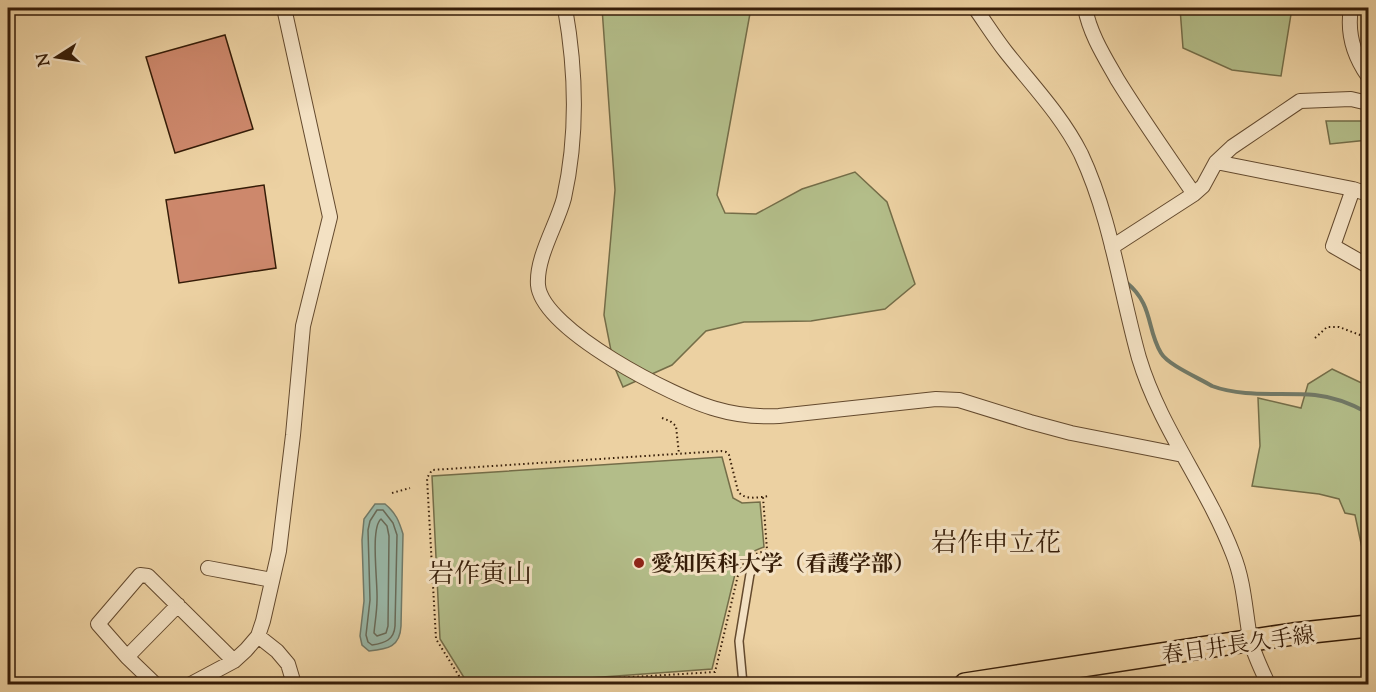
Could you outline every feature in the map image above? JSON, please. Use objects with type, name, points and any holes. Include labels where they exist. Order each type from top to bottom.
[{"type":"main road","name":"春日井長久手線","points":[[965,684],[1251,640],[1368,626]]},
{"type":"street","points":[[191,684],[234,661],[258,636],[263,621],[279,551],[303,326],[330,217],[284,8]]},
{"type":"street","points":[[565,8],[573,83],[574,130],[570,169],[562,206],[538,273],[538,287],[549,309],[604,354],[655,384],[688,400],[717,410],[762,417],[936,399],[959,400],[1071,433],[1183,455]]},
{"type":"street","points":[[975,8],[1005,51],[1037,88],[1080,152],[1100,198],[1149,387],[1234,555],[1246,600],[1251,640],[1268,684]]},
{"type":"street","points":[[1085,8],[1088,23],[1130,101],[1194,194]]},
{"type":"street","points":[[1351,8],[1349,22],[1352,41],[1360,65],[1368,76]]},
{"type":"street","points":[[1112,247],[1194,194],[1203,186],[1216,162],[1232,147],[1300,101],[1351,99],[1368,103]]},
{"type":"street","points":[[1216,162],[1353,189],[1368,194]]},
{"type":"street","points":[[1353,189],[1333,246],[1368,266]]},
{"type":"street","points":[[208,568],[272,580]]},
{"type":"street","points":[[156,684],[127,657],[98,624],[140,575],[148,576],[234,661]]},
{"type":"street","points":[[127,657],[178,604]]},
{"type":"street","points":[[258,636],[277,651],[288,664],[294,684]]},
{"type":"lane","points":[[743,684],[739,641],[750,574],[757,564],[772,558]]},
{"type":"path","points":[[1315,338],[1327,327],[1339,327],[1368,338]]},
{"type":"path","points":[[662,418],[676,426],[679,454]]},
{"type":"path","points":[[464,684],[436,639],[427,478],[428,473],[432,470],[726,452],[729,455],[741,495],[745,497],[770,496]]},
{"type":"path","points":[[392,493],[410,488]]},
{"type":"path","points":[[516,684],[589,683],[715,672],[739,571],[748,557],[767,550],[763,496]]},
{"type":"green space","points":[[602,8],[751,8],[717,195],[725,213],[756,214],[802,189],[855,172],[887,202],[915,284],[885,309],[811,321],[744,322],[706,331],[672,365],[623,387],[614,366],[604,315],[615,190]]},
{"type":"green space","points":[[1180,8],[1292,8],[1281,76],[1232,70],[1183,48]]},
{"type":"green space","points":[[1326,121],[1368,121],[1368,140],[1330,144]]},
{"type":"green space","points":[[1332,369],[1368,386],[1368,546],[1362,548],[1355,515],[1345,513],[1339,499],[1319,494],[1252,486],[1260,446],[1258,398],[1301,408],[1308,384]]},
{"type":"green space","points":[[722,457],[733,498],[742,503],[760,502],[764,547],[747,556],[736,570],[712,669],[468,684],[440,639],[432,476]]},
{"type":"water","points":[[375,504],[385,504],[392,511],[403,534],[401,626],[398,638],[392,646],[369,651],[362,645],[360,636],[364,601],[362,540],[364,519]]},
{"type":"building","points":[[225,35],[253,129],[175,153],[146,57]]},
{"type":"building","points":[[264,185],[276,268],[179,283],[166,200]]},
{"type":"waterway","points":[[1126,282],[1141,299],[1156,344],[1165,358],[1212,386],[1237,392],[1322,396],[1343,401],[1368,413]]},
{"type":"place","name":"愛知医科大学（看護学部）","points":[[639,563]]},
{"type":"district","name":"岩作申立花","points":[[996,542]]},
{"type":"district","name":"岩作寅山","points":[[480,573]]}]
